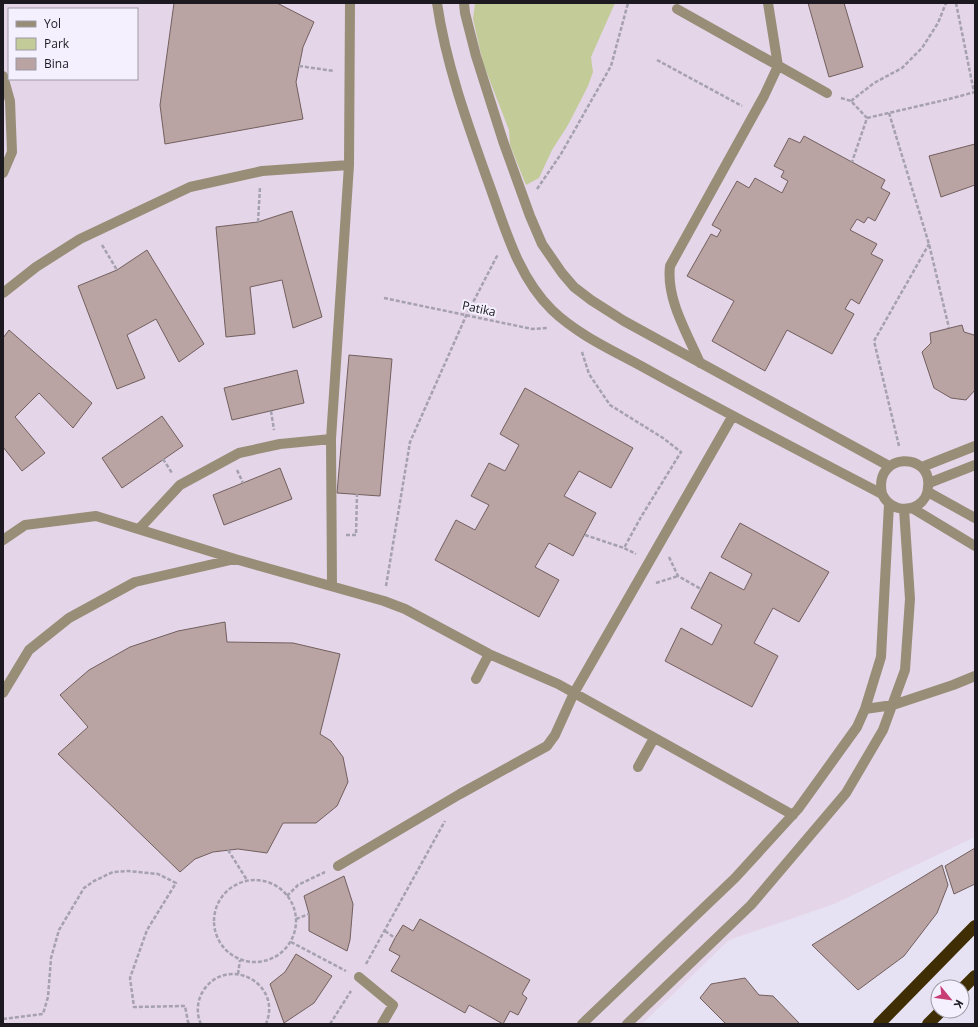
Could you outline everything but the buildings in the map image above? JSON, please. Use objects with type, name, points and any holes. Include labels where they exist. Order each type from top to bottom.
[{"type":"highway","points":[[879,1024],[975,926]]},
{"type":"street","points":[[332,586],[331,439],[349,165],[350,3]]},
{"type":"street","points":[[437,3],[440,25],[464,115],[508,236],[519,265],[532,286],[552,310],[574,327],[732,417],[882,494]]},
{"type":"street","points":[[464,3],[465,13],[476,56],[526,207],[542,244],[562,273],[574,287],[607,310],[700,363],[889,466]]},
{"type":"street","points":[[700,363],[672,295],[668,277],[670,266],[755,113],[778,66],[768,3]]},
{"type":"street","points":[[677,9],[828,93]]},
{"type":"street","points":[[3,76],[10,101],[12,152],[3,173]]},
{"type":"street","points":[[3,293],[36,266],[80,239],[190,187],[262,171],[349,165]]},
{"type":"street","points":[[338,866],[460,794],[547,746],[555,735],[574,693],[732,417]]},
{"type":"street","points":[[139,529],[180,485],[239,453],[280,444],[331,439]]},
{"type":"street","points":[[922,467],[975,446]]},
{"type":"street","points":[[908,509],[922,502],[928,488],[927,475],[922,467],[916,463],[902,461],[889,466],[881,479],[880,486],[882,494],[889,504],[896,508],[908,509],[975,546]]},
{"type":"street","points":[[928,488],[975,465]]},
{"type":"street","points":[[928,488],[975,518]]},
{"type":"street","points":[[582,1024],[735,878],[798,810],[857,727],[865,709],[881,657],[889,504]]},
{"type":"street","points":[[627,1024],[751,905],[846,793],[883,730],[905,670],[909,607],[908,509]]},
{"type":"street","points":[[3,540],[25,525],[96,516],[235,559],[384,600],[405,609],[489,654],[558,684],[793,815]]},
{"type":"street","points":[[3,693],[29,650],[69,618],[135,582],[235,559]]},
{"type":"street","points":[[476,679],[489,654]]},
{"type":"street","points":[[865,709],[893,706],[975,676]]},
{"type":"street","points":[[638,767],[654,738]]},
{"type":"street","points":[[359,977],[393,1005],[382,1024]]},
{"type":"path","points":[[526,207],[561,154],[611,66],[628,3]]},
{"type":"path","points":[[851,101],[874,83],[902,68],[922,48],[938,24],[946,3]]},
{"type":"path","points":[[867,118],[974,92],[956,3]]},
{"type":"path","points":[[657,60],[755,113]]},
{"type":"path","points":[[299,66],[349,73]]},
{"type":"path","points":[[828,93],[851,101],[867,118]]},
{"type":"path","points":[[889,113],[929,244],[949,328]]},
{"type":"path","points":[[852,162],[867,118]]},
{"type":"path","points":[[258,222],[262,171]]},
{"type":"path","points":[[94,232],[117,270]]},
{"type":"path","points":[[384,600],[410,442],[466,316],[508,236]]},
{"type":"path","points":[[902,461],[874,341],[929,244]]},
{"type":"path","name":"Patika","points":[[384,298],[532,329],[574,327]]},
{"type":"path","points":[[574,327],[589,374],[610,405],[663,438],[681,452],[641,517],[624,548]]},
{"type":"path","points":[[332,535],[356,535],[357,494]]},
{"type":"path","points":[[585,535],[624,548],[649,562]]},
{"type":"path","points":[[661,540],[678,576],[701,589]]},
{"type":"path","points":[[330,1024],[385,931],[460,794]]},
{"type":"path","points":[[228,850],[247,880]]},
{"type":"path","points":[[287,896],[298,884],[338,866]]},
{"type":"path","points":[[3,1019],[42,1014],[48,997],[51,958],[59,930],[84,888],[94,881],[113,872],[128,871],[158,874],[176,883],[147,930],[130,978],[134,1006],[185,1006],[188,1022],[191,1024]]},
{"type":"path","points":[[260,879],[273,883],[284,890],[287,896],[296,914],[296,929],[291,942],[274,958],[263,962],[240,960],[229,953],[220,943],[214,930],[213,917],[217,904],[224,893],[234,885],[247,880],[260,879]]},
{"type":"path","points":[[296,919],[309,914]]},
{"type":"path","points":[[385,931],[396,938]]},
{"type":"path","points":[[291,942],[359,977]]},
{"type":"path","points":[[238,974],[240,960]]},
{"type":"path","points":[[201,1024],[198,1019],[197,1007],[200,996],[206,986],[215,978],[226,974],[238,974],[249,977],[259,984],[266,994],[270,1006],[269,1018],[266,1024]]},
{"type":"shaded area","points":[[3,3],[975,3],[975,837],[834,904],[729,940],[642,1024],[3,1024]]},
{"type":"green space","points":[[475,3],[615,3],[591,57],[593,72],[588,86],[568,125],[552,150],[539,178],[526,185],[510,145],[509,130],[483,63],[473,19]]}]
